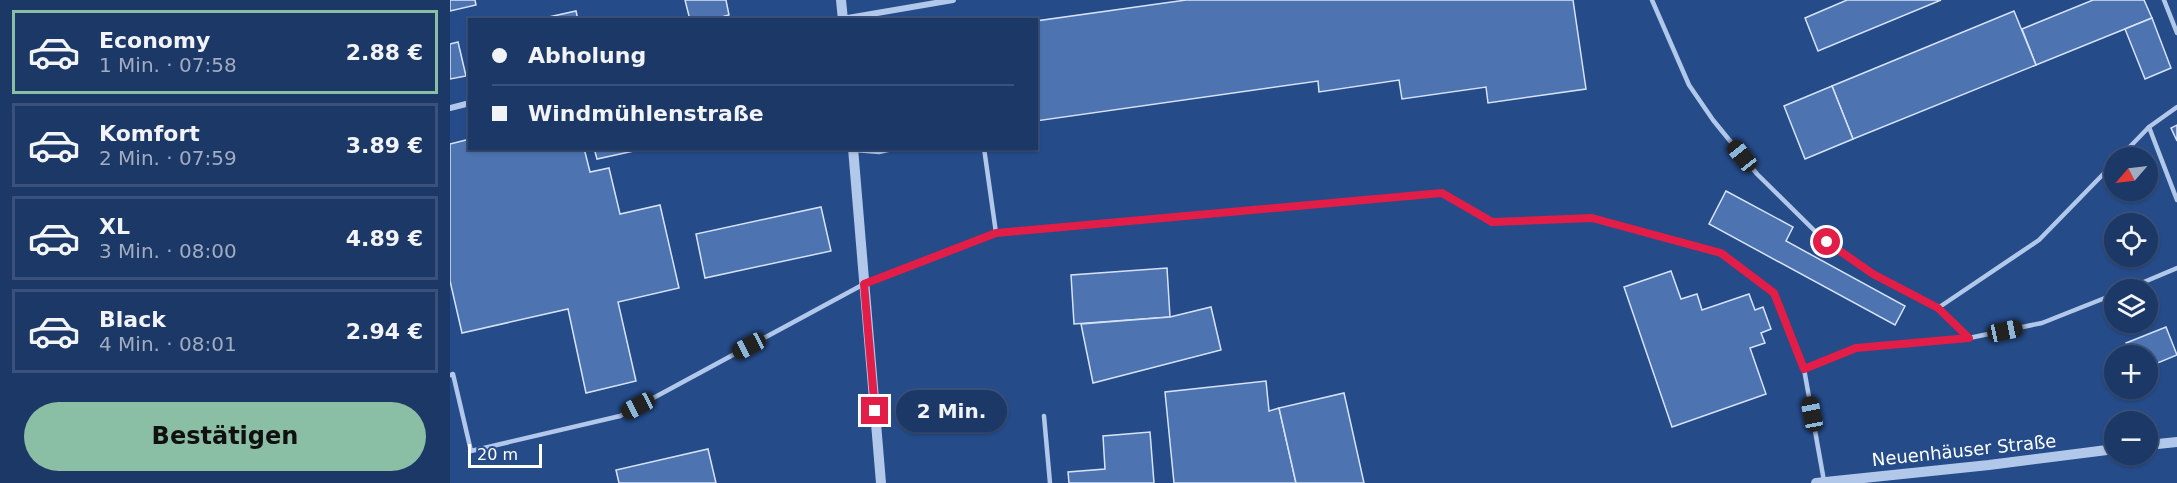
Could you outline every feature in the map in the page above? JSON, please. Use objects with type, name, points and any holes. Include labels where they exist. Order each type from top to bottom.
[{"type":"street","points":[[840,18],[841,0]]},
{"type":"street","points":[[846,18],[953,0]]},
{"type":"street","points":[[450,108],[468,104]]},
{"type":"street","points":[[853,150],[880,483]]},
{"type":"street","points":[[2158,444],[2177,442]]},
{"type":"street","name":"Neuenhäuser Straße","points":[[1820,482],[2104,450]]},
{"type":"lane","points":[[1652,0],[1689,85],[1713,120],[1757,174],[1827,242],[1873,274],[1938,308],[1969,338]]},
{"type":"lane","points":[[2164,0],[2177,33]]},
{"type":"lane","points":[[2130,147],[2149,127],[2177,107]]},
{"type":"lane","points":[[2149,127],[2177,200]]},
{"type":"lane","points":[[862,150],[879,152],[888,150]]},
{"type":"lane","points":[[984,150],[996,233]]},
{"type":"lane","points":[[1938,308],[2039,240],[2104,173]]},
{"type":"lane","points":[[450,375],[453,374],[471,451],[620,416],[864,284],[996,233],[1442,193],[1492,222],[1592,218],[1721,253],[1774,293],[1804,369],[1820,482]]},
{"type":"lane","points":[[2151,279],[2177,268]]},
{"type":"lane","points":[[1804,369],[1856,348],[1969,338],[2042,323],[2104,298]]},
{"type":"lane","points":[[1044,416],[1050,483]]},
{"type":"building","points":[[450,0],[475,0],[476,5],[450,11]]},
{"type":"building","points":[[685,0],[726,0],[729,15],[718,18],[690,18]]},
{"type":"building","points":[[1186,0],[1573,0],[1586,89],[1488,103],[1486,87],[1402,99],[1399,80],[1319,92],[1318,81],[1038,121],[1038,21]]},
{"type":"building","points":[[1847,0],[1941,0],[1818,51],[1805,18]]},
{"type":"building","points":[[2093,0],[2144,0],[2152,18],[2036,65],[2022,29]]},
{"type":"building","points":[[576,11],[578,18],[544,18]]},
{"type":"building","points":[[2014,11],[2036,65],[1853,139],[1832,86]]},
{"type":"building","points":[[2152,18],[2171,68],[2145,79],[2125,29]]},
{"type":"building","points":[[458,42],[466,76],[450,79],[450,44]]},
{"type":"building","points":[[1832,86],[1853,139],[1805,159],[1784,106]]},
{"type":"building","points":[[2177,125],[2177,141],[2171,128]]},
{"type":"building","points":[[468,140],[468,150],[584,150],[590,172],[609,168],[620,214],[660,205],[679,288],[618,302],[636,381],[586,393],[568,309],[462,333],[450,281],[450,144]]},
{"type":"building","points":[[595,150],[634,151],[597,159]]},
{"type":"building","points":[[1726,191],[1793,227],[1786,241],[1905,306],[1895,325],[1709,224]]},
{"type":"building","points":[[821,207],[831,251],[705,278],[696,234]]},
{"type":"building","points":[[1167,268],[1170,317],[1074,324],[1071,275]]},
{"type":"building","points":[[1671,271],[1681,299],[1697,294],[1702,310],[1749,294],[1755,310],[1763,307],[1771,329],[1761,333],[1765,343],[1750,348],[1766,394],[1672,427],[1624,287]]},
{"type":"building","points":[[1211,307],[1221,350],[1093,383],[1081,324],[1170,317]]},
{"type":"building","points":[[2166,327],[2177,355],[2158,363],[2158,345],[2127,345],[2126,343],[2151,333],[2158,333],[2158,330]]},
{"type":"building","points":[[1266,381],[1269,411],[1279,408],[1296,483],[1174,483],[1165,392]]},
{"type":"building","points":[[1344,393],[1364,483],[1296,483],[1279,408]]},
{"type":"building","points":[[1150,432],[1154,483],[1069,483],[1068,472],[1105,469],[1103,436]]},
{"type":"building","points":[[708,449],[716,483],[619,483],[616,470]]},
{"type":"route","points":[[875,411],[864,284],[996,233],[1442,193],[1492,222],[1592,218],[1721,253],[1774,293],[1804,369],[1856,348],[1969,338],[1938,308],[1873,274],[1827,242]]}]
